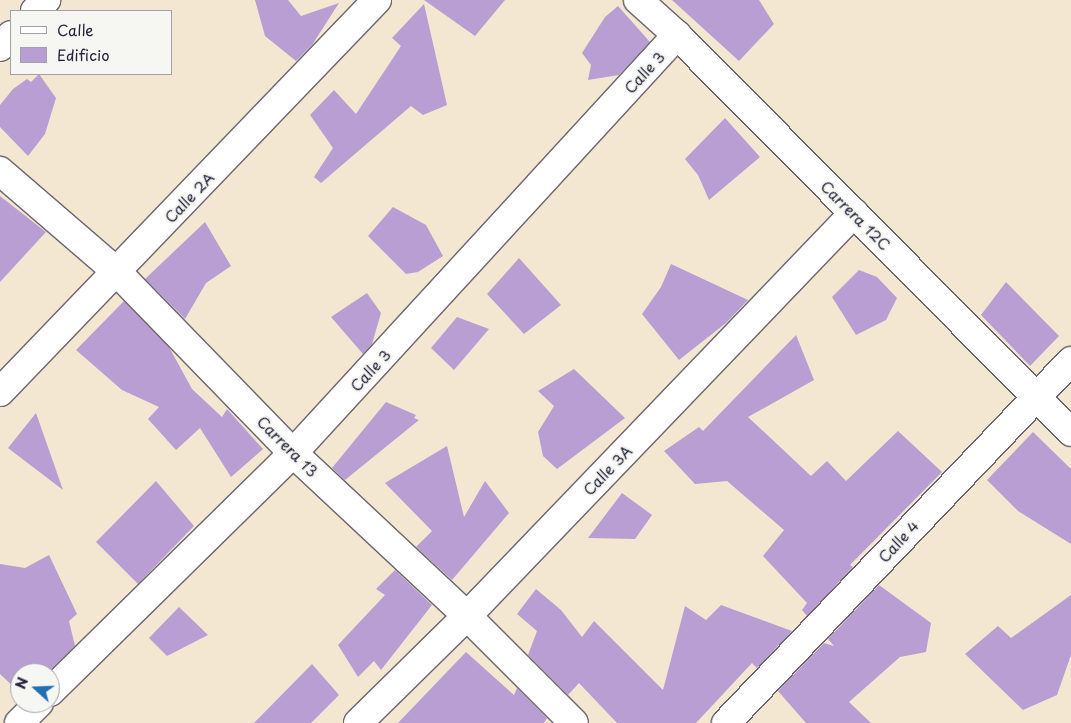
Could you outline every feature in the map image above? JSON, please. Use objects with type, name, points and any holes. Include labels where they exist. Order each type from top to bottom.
[{"type":"street","points":[[36,10],[46,0]]},
{"type":"street","name":"Calle 2A","points":[[0,392],[377,0]]},
{"type":"street","name":"Carrera 12C","points":[[638,0],[677,35],[1071,432]]},
{"type":"street","name":"Calle 3","points":[[60,682],[293,453],[677,35]]},
{"type":"street","points":[[0,47],[10,37]]},
{"type":"street","name":"Carrera 13","points":[[0,172],[117,272],[293,453],[467,616],[574,723]]},
{"type":"street","name":"Calle 3A","points":[[358,723],[467,616],[854,213]]},
{"type":"street","name":"Calle 4","points":[[726,723],[1035,396],[1071,361]]},
{"type":"street","points":[[19,723],[29,713]]},
{"type":"building","points":[[255,0],[288,0],[301,16],[339,3],[312,45],[296,61],[265,36]]},
{"type":"building","points":[[424,0],[505,0],[475,36]]},
{"type":"building","points":[[672,0],[759,0],[774,24],[739,61]]},
{"type":"building","points":[[424,4],[447,105],[423,115],[411,106],[321,183],[314,177],[333,148],[310,115],[334,90],[356,114],[401,46],[392,38]]},
{"type":"building","points":[[618,6],[650,42],[619,75],[588,80],[591,65],[582,53],[605,17]]},
{"type":"building","points":[[40,75],[56,98],[45,134],[28,156],[0,127],[0,105],[13,89],[27,79],[31,82]]},
{"type":"building","points":[[725,118],[760,157],[709,200],[698,175],[685,159]]},
{"type":"building","points":[[0,196],[46,232],[0,282]]},
{"type":"building","points":[[393,207],[426,225],[443,256],[418,272],[406,274],[368,236]]},
{"type":"building","points":[[205,222],[231,266],[206,283],[185,319],[145,279]]},
{"type":"building","points":[[519,258],[561,305],[524,334],[487,294]]},
{"type":"building","points":[[671,264],[748,300],[726,323],[679,360],[642,314],[661,287]]},
{"type":"building","points":[[859,270],[877,277],[897,298],[886,320],[856,335],[832,297]]},
{"type":"building","points":[[1006,282],[1059,336],[1030,366],[981,315]]},
{"type":"building","points":[[367,293],[381,313],[372,344],[363,354],[331,317]]},
{"type":"building","points":[[124,301],[169,347],[192,389],[222,417],[227,409],[263,449],[231,477],[200,428],[176,450],[148,419],[159,407],[122,390],[76,350]]},
{"type":"building","points":[[457,317],[489,329],[454,370],[431,348]]},
{"type":"building","points":[[796,335],[814,380],[748,417],[811,476],[827,461],[846,481],[898,431],[942,472],[850,565],[853,567],[807,616],[802,610],[807,603],[763,556],[784,530],[727,481],[695,484],[664,451],[699,427],[703,431]]},
{"type":"building","points":[[574,369],[625,418],[557,469],[543,456],[538,432],[554,406],[538,391]]},
{"type":"building","points":[[386,402],[416,415],[414,418],[419,420],[345,480],[332,468]]},
{"type":"building","points":[[36,413],[63,490],[8,448]]},
{"type":"building","points":[[1033,432],[1071,469],[1071,544],[1018,511],[987,480]]},
{"type":"building","points":[[447,446],[464,517],[485,481],[509,513],[452,580],[416,547],[432,531],[385,483]]},
{"type":"building","points":[[156,481],[194,526],[138,584],[96,542]]},
{"type":"building","points":[[622,493],[652,515],[635,539],[588,538]]},
{"type":"building","points":[[49,555],[77,614],[69,621],[75,646],[57,663],[10,663],[10,683],[0,674],[0,564],[25,568]]},
{"type":"building","points":[[395,570],[432,605],[381,670],[374,661],[358,677],[338,645],[385,595],[376,589]]},
{"type":"building","points":[[879,585],[931,623],[926,652],[900,657],[849,702],[871,723],[806,723],[778,691],[824,643],[834,646],[828,639]]},
{"type":"building","points":[[536,589],[561,610],[582,637],[594,621],[663,690],[685,606],[706,620],[721,605],[792,631],[757,668],[752,663],[696,723],[617,723],[579,683],[568,695],[528,655],[537,631],[517,614]]},
{"type":"building","points":[[1071,595],[1071,655],[1057,695],[1023,710],[965,654],[998,626],[1011,638]]},
{"type":"building","points":[[179,607],[208,635],[167,656],[149,638]]},
{"type":"building","points":[[466,652],[514,695],[517,688],[547,718],[544,723],[398,723]]},
{"type":"building","points":[[312,664],[339,695],[311,723],[254,723]]}]
